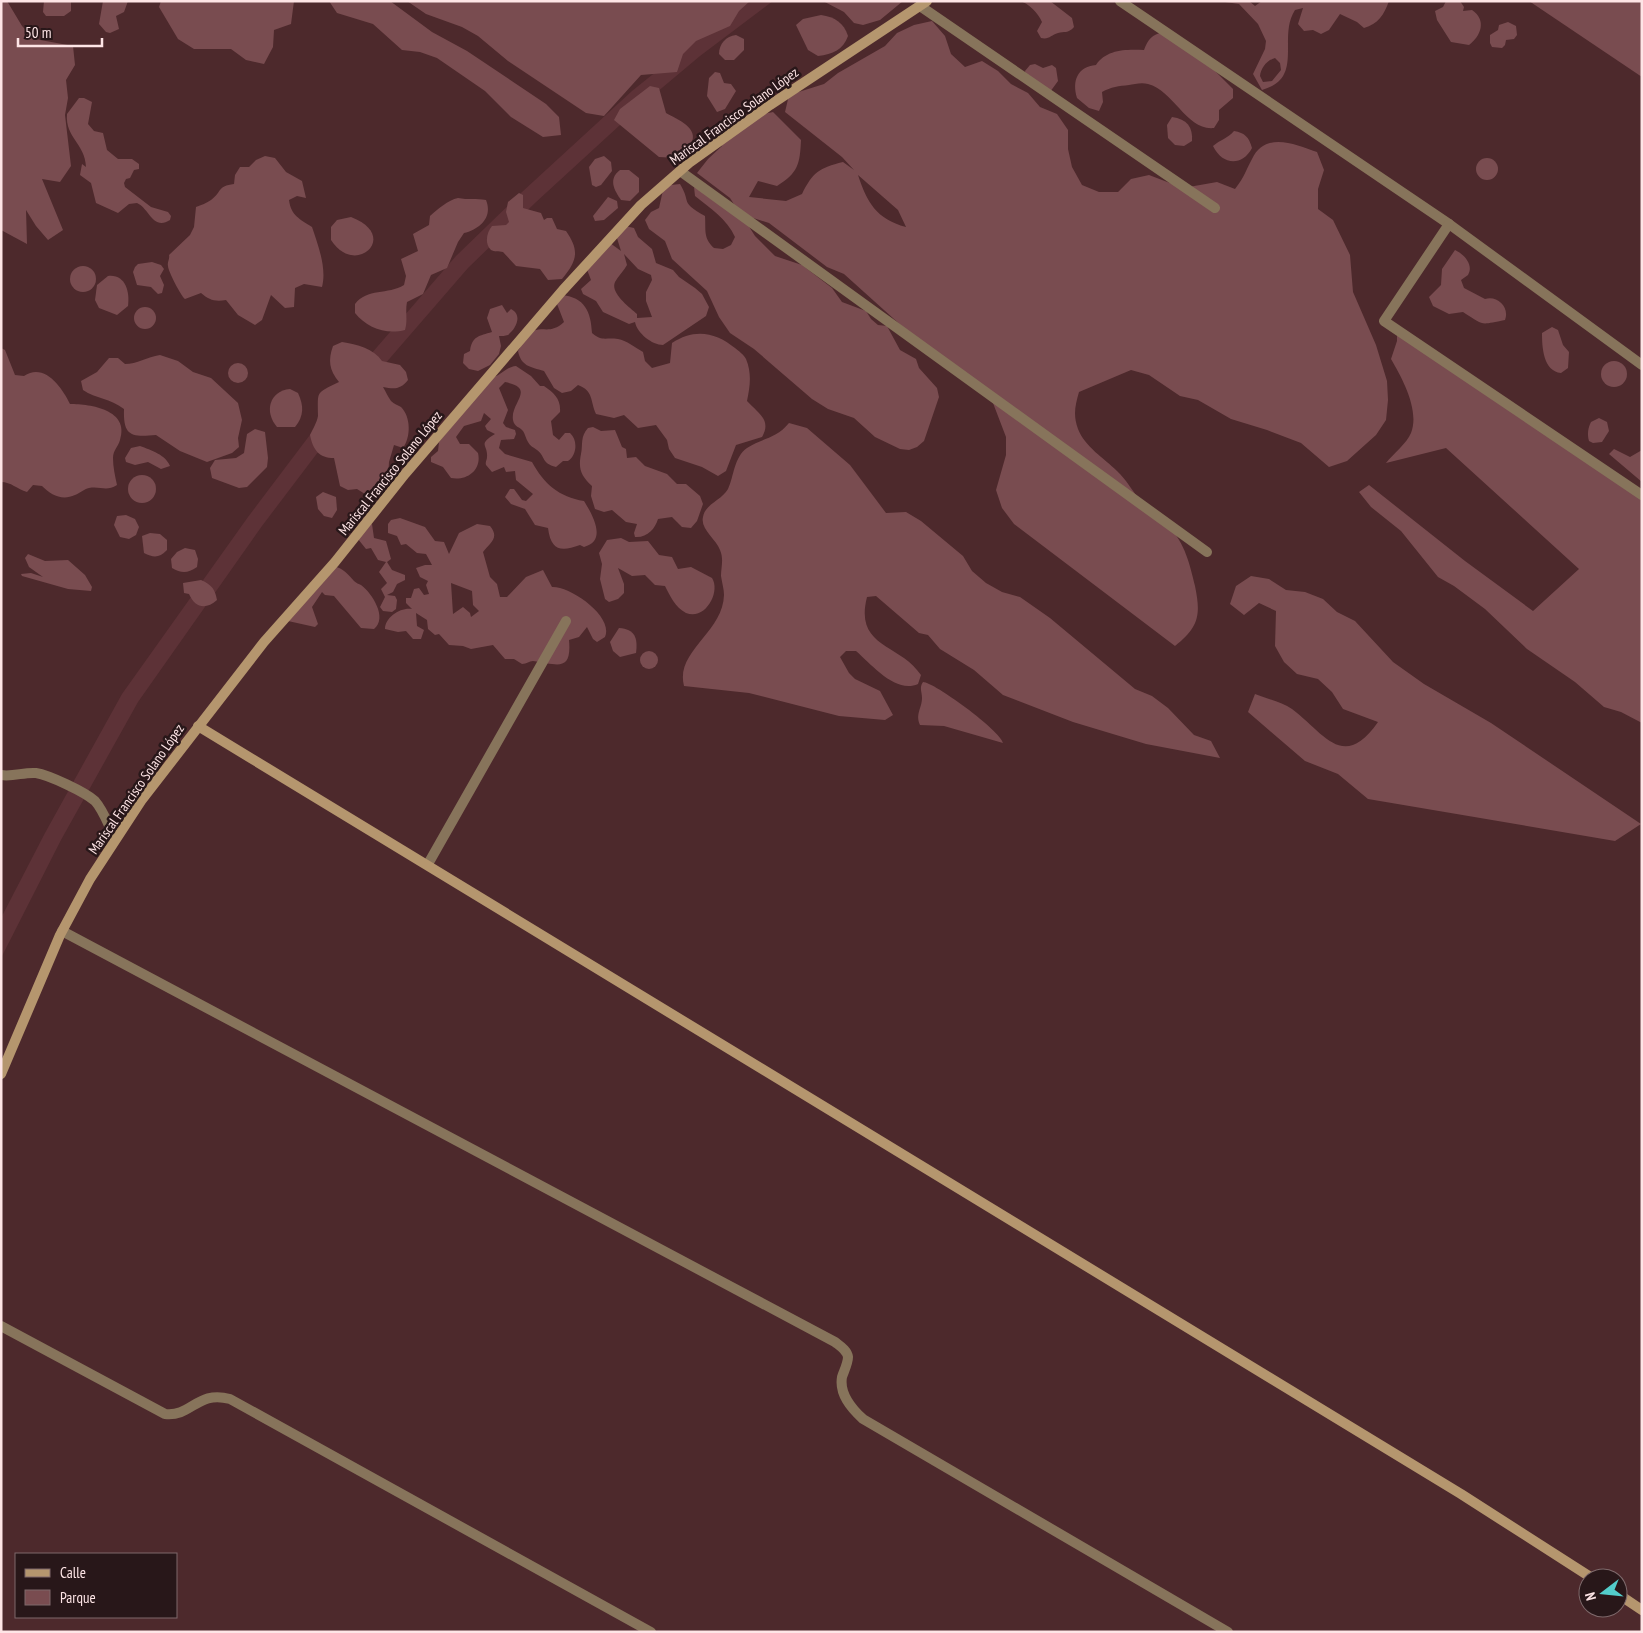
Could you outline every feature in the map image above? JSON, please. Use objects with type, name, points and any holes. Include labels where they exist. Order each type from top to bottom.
[{"type":"street","points":[[1120,1],[1449,224],[1642,365]]},
{"type":"street","points":[[924,4],[1215,208]]},
{"type":"street","name":"Mariscal Francisco Solano López","points":[[1,1074],[62,931],[115,838],[198,726],[264,642],[335,562],[405,474],[562,290],[642,205],[680,171],[770,105],[924,4]]},
{"type":"street","points":[[680,171],[1207,552]]},
{"type":"street","points":[[1449,224],[1384,321],[1642,495]]},
{"type":"street","points":[[428,864],[566,621]]},
{"type":"street","points":[[198,726],[428,864],[746,1061],[1452,1489],[1578,1569]]},
{"type":"street","points":[[1,775],[10,777],[34,773],[46,776],[88,796],[98,805],[115,838]]},
{"type":"street","points":[[62,931],[836,1342],[845,1351],[848,1358],[842,1379],[842,1389],[850,1406],[863,1419],[1228,1632]]},
{"type":"street","points":[[1,1326],[165,1414],[174,1415],[206,1398],[216,1396],[230,1399],[651,1632]]},
{"type":"street","points":[[1628,1601],[1642,1610]]},
{"type":"shaded area","points":[[744,1],[773,1],[700,56],[644,103],[535,203],[468,268],[384,365],[262,526],[138,702],[61,840],[1,958],[1,918],[45,833],[122,694],[248,517],[371,354],[456,256],[522,192],[632,91]]},
{"type":"green space","points":[[1,1],[7,1],[22,26],[35,39],[73,46],[75,65],[66,80],[68,98],[65,115],[71,166],[60,182],[42,179],[63,230],[48,240],[26,210],[27,244],[1,230]]},
{"type":"green space","points":[[44,1],[71,1],[71,11],[64,16],[46,16],[43,12]]},
{"type":"green space","points":[[103,1],[128,1],[124,12],[116,16],[119,29],[110,33],[106,32],[99,24]]},
{"type":"green space","points":[[161,1],[294,1],[291,24],[274,30],[273,47],[264,64],[246,60],[231,49],[194,49],[178,39],[159,7]]},
{"type":"green space","points":[[329,1],[390,1],[432,32],[467,51],[546,104],[559,117],[561,135],[543,137],[511,117],[485,91],[437,58],[420,52],[402,50],[373,24],[337,13]]},
{"type":"green space","points":[[407,1],[750,1],[739,11],[730,26],[696,41],[683,54],[677,72],[641,75],[604,116],[586,113],[508,61],[478,36],[462,27],[426,14]]},
{"type":"green space","points":[[823,1],[903,1],[880,20],[863,25],[854,23],[844,12]]},
{"type":"green space","points":[[1019,1],[1050,1],[1072,18],[1074,27],[1068,31],[1041,38],[1037,31],[1042,22],[1030,6]]},
{"type":"green space","points":[[1218,1],[1249,1],[1255,6],[1262,1],[1389,1],[1380,18],[1369,26],[1364,28],[1357,22],[1340,14],[1329,30],[1321,34],[1313,30],[1304,31],[1298,24],[1303,8],[1295,10],[1290,21],[1288,33],[1287,67],[1283,76],[1275,84],[1262,90],[1253,74],[1265,49],[1266,41],[1258,24],[1239,4]],"holes":[[[1275,58],[1280,63],[1281,70],[1272,81],[1263,82],[1260,76],[1265,65]]]},
{"type":"green space","points":[[1446,1],[1460,1],[1464,7],[1463,11],[1472,10],[1480,18],[1481,28],[1479,33],[1469,45],[1451,42],[1437,20],[1435,11],[1443,7]]},
{"type":"green space","points":[[1529,1],[1642,1],[1642,77]]},
{"type":"green space","points":[[821,15],[838,21],[848,36],[837,51],[818,56],[808,50],[796,25],[803,19]]},
{"type":"green space","points":[[932,21],[945,36],[951,54],[965,67],[982,61],[998,71],[1011,84],[1028,93],[1040,107],[1057,114],[1068,130],[1068,149],[1072,167],[1082,185],[1099,192],[1118,192],[1131,179],[1149,175],[1183,188],[1217,182],[1235,189],[1258,150],[1265,145],[1272,142],[1290,143],[1317,152],[1324,170],[1318,189],[1318,209],[1333,220],[1350,255],[1353,292],[1376,345],[1387,381],[1386,420],[1376,435],[1347,461],[1329,467],[1301,443],[1231,419],[1198,400],[1180,396],[1149,375],[1131,370],[1079,392],[1075,415],[1076,424],[1081,435],[1090,447],[1120,474],[1144,505],[1175,533],[1186,555],[1195,586],[1198,613],[1189,633],[1175,646],[1014,524],[1002,508],[996,490],[1006,455],[1006,437],[993,403],[924,346],[844,274],[827,267],[769,223],[741,214],[755,236],[775,256],[802,265],[832,288],[842,302],[866,311],[878,325],[887,326],[900,350],[916,359],[919,368],[937,388],[939,397],[924,441],[917,447],[909,450],[900,449],[875,437],[854,418],[828,409],[812,399],[754,349],[730,333],[719,317],[707,291],[672,259],[665,241],[649,229],[645,220],[651,212],[659,208],[663,190],[671,185],[680,184],[689,205],[705,216],[706,234],[710,244],[714,248],[723,249],[731,245],[735,237],[732,231],[718,214],[695,196],[694,187],[739,212],[730,198],[697,173],[722,146],[723,128],[766,113],[773,112],[801,140],[799,162],[794,172],[777,186],[758,181],[749,197],[786,201],[802,194],[813,176],[828,166],[843,162],[854,170],[842,157],[785,112],[789,95],[824,84],[838,73],[885,46],[897,33],[914,25]],"holes":[[[858,175],[898,210],[906,227],[887,219],[874,208],[865,193]]]},
{"type":"green space","points":[[1508,22],[1516,26],[1517,35],[1514,39],[1506,40],[1502,48],[1492,47],[1490,35],[1498,30],[1499,25]]},
{"type":"green space","points":[[1163,32],[1213,69],[1233,89],[1233,98],[1219,110],[1219,120],[1214,128],[1204,127],[1196,123],[1165,94],[1146,83],[1118,86],[1102,92],[1103,102],[1099,111],[1089,108],[1077,98],[1075,86],[1080,72],[1096,65],[1111,53],[1124,50],[1144,50],[1151,38]]},
{"type":"green space","points":[[736,35],[744,39],[744,50],[734,60],[725,60],[719,54],[720,47],[726,39]]},
{"type":"green space","points":[[1035,64],[1043,68],[1052,65],[1056,68],[1058,81],[1050,92],[1026,76],[1025,71],[1030,65]]},
{"type":"green space","points":[[715,72],[720,73],[724,83],[731,84],[736,91],[725,109],[717,112],[707,96],[709,78]]},
{"type":"green space","points":[[650,86],[659,88],[666,113],[681,121],[692,133],[693,138],[690,146],[677,158],[659,157],[614,120],[620,109]]},
{"type":"green space","points":[[79,98],[92,102],[88,124],[94,131],[103,133],[107,150],[118,159],[132,159],[139,164],[139,169],[134,170],[130,178],[126,179],[125,187],[151,207],[168,212],[171,216],[170,220],[164,223],[155,221],[137,203],[129,204],[118,213],[96,203],[91,183],[80,175],[82,164],[86,167],[85,159],[67,122],[67,114]]},
{"type":"green space","points":[[1172,117],[1182,120],[1190,128],[1192,141],[1184,146],[1175,145],[1168,138],[1167,125]]},
{"type":"green space","points":[[1234,131],[1246,136],[1252,148],[1248,154],[1238,161],[1227,160],[1221,157],[1213,146]]},
{"type":"green space","points":[[265,156],[275,158],[286,172],[302,181],[306,198],[297,196],[289,200],[290,205],[297,216],[312,227],[321,257],[323,280],[322,287],[304,284],[295,288],[294,307],[285,308],[271,295],[262,320],[255,325],[238,315],[226,300],[212,300],[201,293],[185,299],[172,278],[168,263],[169,255],[190,235],[194,227],[196,207],[211,200],[225,186],[234,184],[235,175],[240,167],[249,167],[256,160]]},
{"type":"green space","points":[[604,156],[611,162],[612,171],[601,185],[596,187],[592,185],[589,167],[595,159]]},
{"type":"green space","points":[[1487,158],[1495,161],[1498,169],[1495,177],[1487,180],[1479,177],[1476,169],[1479,161]]},
{"type":"green space","points":[[620,170],[629,170],[639,178],[639,192],[630,201],[621,200],[613,185],[614,177]]},
{"type":"green space","points":[[519,193],[523,195],[523,208],[541,213],[544,220],[552,218],[557,229],[566,231],[573,244],[575,250],[574,261],[562,279],[548,280],[540,269],[516,266],[503,252],[492,251],[489,247],[487,238],[490,228],[492,226],[506,225],[509,222],[506,212],[508,202]]},
{"type":"green space","points":[[608,197],[617,201],[618,208],[604,220],[595,221],[593,216]]},
{"type":"green space","points":[[458,198],[486,200],[488,212],[486,217],[475,229],[464,233],[447,268],[431,275],[423,294],[407,302],[405,330],[384,331],[365,323],[355,313],[355,304],[365,296],[404,285],[406,276],[401,259],[418,251],[413,234],[429,225],[430,216],[440,208]]},
{"type":"green space","points":[[351,217],[365,225],[372,234],[373,243],[369,250],[361,254],[351,255],[341,251],[331,240],[331,227],[337,220]]},
{"type":"green space","points":[[625,226],[634,228],[638,237],[652,249],[656,263],[673,270],[679,277],[702,294],[709,307],[706,316],[663,345],[650,341],[642,334],[635,322],[629,324],[603,312],[596,301],[583,294],[581,289],[591,280],[586,267],[610,243],[621,251],[616,235]],"holes":[[[624,254],[638,269],[651,275],[652,280],[646,292],[646,301],[652,317],[637,318],[637,314],[621,300],[615,291],[615,282],[627,265]]]},
{"type":"green space","points":[[1455,250],[1465,257],[1470,267],[1468,275],[1461,280],[1464,288],[1485,299],[1498,300],[1506,311],[1505,320],[1482,323],[1463,312],[1449,314],[1433,306],[1429,297],[1441,285],[1442,269]]},
{"type":"green space","points":[[152,262],[161,265],[164,269],[160,276],[164,285],[162,293],[158,294],[151,287],[137,285],[133,272],[135,267],[138,264]]},
{"type":"green space","points":[[83,266],[92,270],[96,279],[92,288],[83,292],[74,288],[70,279],[74,270]]},
{"type":"green space","points":[[108,276],[119,278],[127,289],[128,306],[117,315],[99,308],[95,300],[97,285]]},
{"type":"green space","points":[[561,295],[569,296],[581,302],[588,312],[592,333],[602,338],[618,339],[631,344],[643,352],[645,361],[652,368],[670,363],[672,343],[688,335],[713,335],[728,343],[746,359],[750,380],[747,401],[765,421],[765,431],[762,437],[736,445],[726,471],[718,476],[702,467],[675,458],[669,449],[667,440],[656,425],[638,428],[624,415],[614,418],[596,414],[589,393],[578,385],[571,391],[562,393],[554,388],[544,371],[524,363],[518,351],[530,333],[538,329],[554,328],[564,322],[557,304]]},
{"type":"green space","points":[[502,305],[507,313],[511,309],[517,315],[516,326],[508,335],[499,336],[501,346],[499,354],[490,365],[478,371],[469,369],[463,363],[464,354],[470,351],[474,339],[492,332],[487,318],[490,309]]},
{"type":"green space","points":[[145,307],[153,310],[156,318],[153,326],[145,329],[137,326],[134,318],[137,310]]},
{"type":"green space","points":[[1552,327],[1558,330],[1563,345],[1569,352],[1568,368],[1561,373],[1550,368],[1543,351],[1542,333]]},
{"type":"green space","points":[[1397,329],[1642,490],[1642,723],[1621,712],[1604,707],[1575,682],[1527,649],[1485,609],[1454,586],[1438,577],[1401,531],[1371,507],[1359,492],[1369,485],[1465,561],[1533,611],[1579,569],[1446,448],[1386,463],[1406,441],[1411,433],[1413,424],[1412,404],[1391,359],[1397,341]]},
{"type":"green space","points":[[342,342],[365,348],[382,361],[400,365],[406,372],[408,380],[397,388],[383,387],[391,401],[401,407],[407,416],[409,433],[403,448],[394,445],[389,462],[388,479],[365,494],[357,489],[348,490],[340,486],[334,458],[321,455],[315,449],[310,435],[318,416],[318,397],[322,391],[339,382],[331,369],[330,356],[333,346]]},
{"type":"green space","points":[[1,348],[5,350],[15,375],[24,376],[31,372],[45,374],[52,378],[62,390],[70,404],[98,407],[114,415],[122,430],[120,440],[113,455],[117,485],[106,488],[89,488],[70,497],[61,497],[49,492],[42,486],[33,485],[27,492],[8,483],[1,482]]},
{"type":"green space","points":[[160,355],[178,361],[193,372],[211,378],[238,403],[242,420],[238,438],[239,447],[232,453],[207,462],[180,451],[156,435],[135,435],[127,430],[124,409],[83,390],[81,381],[97,372],[109,358],[118,358],[125,364]]},
{"type":"green space","points":[[1614,361],[1623,365],[1627,374],[1623,383],[1614,387],[1605,383],[1601,374],[1605,365]]},
{"type":"green space","points":[[238,363],[245,366],[248,373],[245,380],[238,383],[231,380],[228,373],[231,366]]},
{"type":"green space","points":[[516,366],[531,376],[540,386],[544,386],[554,394],[559,403],[560,412],[551,421],[553,435],[559,440],[565,433],[570,433],[574,439],[575,451],[568,461],[563,461],[556,467],[546,462],[540,453],[529,443],[523,431],[516,426],[513,414],[521,392],[519,388],[505,382],[499,388],[508,410],[503,423],[506,427],[515,430],[516,434],[514,439],[501,440],[499,448],[505,454],[532,462],[547,483],[560,493],[584,501],[594,520],[597,533],[591,544],[584,547],[580,545],[567,549],[558,548],[549,536],[548,528],[535,525],[525,509],[511,504],[505,497],[510,489],[514,489],[522,500],[526,501],[533,494],[516,480],[515,471],[506,472],[504,467],[492,472],[486,465],[487,453],[485,443],[486,440],[495,434],[487,430],[485,426],[491,419],[484,413],[481,421],[464,426],[456,437],[460,444],[469,444],[478,453],[478,464],[472,473],[463,478],[451,478],[443,467],[431,462],[431,457],[438,451],[439,442],[491,377]]},
{"type":"green space","points":[[290,389],[298,393],[300,398],[302,411],[300,419],[295,427],[277,427],[271,415],[271,403],[277,394]]},
{"type":"green space","points":[[1599,418],[1607,422],[1609,431],[1602,442],[1593,443],[1589,441],[1589,429],[1591,422]]},
{"type":"green space","points":[[789,423],[807,428],[850,465],[886,513],[906,512],[921,521],[963,556],[972,571],[986,583],[1002,592],[1020,597],[1050,618],[1135,689],[1152,696],[1168,708],[1194,735],[1211,741],[1220,758],[1146,744],[1073,722],[1003,695],[974,670],[940,649],[928,635],[919,633],[876,596],[867,597],[865,614],[867,626],[873,636],[902,656],[921,675],[918,684],[910,686],[893,682],[856,651],[846,651],[840,657],[849,673],[855,679],[880,691],[893,715],[885,720],[839,716],[749,693],[684,686],[683,674],[686,662],[716,620],[722,608],[724,595],[721,576],[721,553],[704,526],[704,513],[728,489],[739,456],[747,448],[774,435]]},
{"type":"green space","points":[[593,427],[601,431],[615,430],[622,447],[626,449],[627,458],[636,457],[645,466],[667,474],[677,484],[686,484],[700,496],[703,504],[697,521],[691,528],[682,527],[672,517],[658,519],[650,532],[643,536],[635,537],[634,533],[637,524],[626,522],[612,510],[604,512],[595,509],[591,496],[592,486],[585,479],[580,468],[584,434],[588,428]]},
{"type":"green space","points":[[255,429],[265,432],[268,458],[267,467],[247,487],[239,488],[212,478],[210,468],[215,460],[236,458],[244,453],[247,434]]},
{"type":"green space","points":[[140,446],[162,456],[170,466],[161,469],[148,462],[135,465],[126,462],[125,458],[131,448]]},
{"type":"green space","points":[[1614,449],[1630,457],[1642,450],[1642,482],[1609,454]]},
{"type":"green space","points":[[142,475],[152,479],[156,489],[152,499],[142,503],[132,499],[128,489],[132,479]]},
{"type":"green space","points":[[323,492],[336,497],[337,510],[332,518],[324,516],[318,509],[316,497]]},
{"type":"green space","points":[[126,515],[135,519],[139,527],[136,535],[129,539],[120,537],[114,525],[117,516]]},
{"type":"green space","points":[[400,518],[425,527],[435,541],[444,542],[449,554],[459,533],[477,524],[490,526],[494,537],[483,552],[490,577],[497,584],[500,597],[507,597],[526,577],[543,570],[552,587],[569,591],[589,604],[597,612],[603,620],[606,629],[605,637],[597,642],[593,639],[587,627],[579,637],[569,640],[568,658],[565,662],[556,664],[530,661],[522,664],[514,659],[505,659],[493,645],[471,649],[463,646],[449,645],[439,634],[435,635],[428,629],[427,620],[416,613],[417,626],[424,630],[421,639],[413,639],[406,631],[398,632],[385,629],[388,621],[394,614],[399,611],[412,609],[406,603],[406,598],[411,598],[414,589],[419,588],[424,595],[429,594],[426,585],[428,581],[420,577],[416,568],[432,565],[426,554],[417,553],[406,544],[401,545],[397,536],[388,533],[388,524],[391,520]],"holes":[[[451,583],[472,591],[473,605],[479,611],[471,617],[470,613],[463,607],[453,614]]]},
{"type":"green space","points":[[372,524],[374,538],[386,541],[391,559],[387,562],[392,570],[405,575],[405,580],[397,584],[393,592],[387,595],[395,596],[397,600],[396,609],[392,612],[383,611],[380,607],[385,597],[381,589],[387,583],[379,572],[386,562],[378,560],[371,548],[366,549],[358,539],[363,526]]},
{"type":"green space","points":[[150,533],[160,534],[167,540],[167,550],[159,556],[151,556],[144,553],[142,536]]},
{"type":"green space","points":[[621,538],[629,542],[648,541],[659,555],[672,557],[678,569],[691,567],[712,578],[714,590],[710,604],[699,613],[686,613],[676,604],[665,586],[655,585],[645,575],[632,576],[618,568],[624,584],[624,593],[618,599],[609,602],[605,599],[600,579],[602,564],[599,553],[607,540]]},
{"type":"green space","points":[[185,548],[195,550],[198,559],[197,567],[187,572],[181,572],[172,568],[171,559],[177,552]]},
{"type":"green space","points":[[28,554],[45,561],[68,560],[85,575],[92,587],[91,591],[68,589],[22,576],[21,574],[31,573],[43,577],[29,567],[25,558]]},
{"type":"green space","points":[[333,566],[340,568],[361,585],[374,600],[379,612],[379,619],[374,629],[361,628],[334,596],[325,595],[322,592],[312,607],[318,624],[315,627],[288,621]]},
{"type":"green space","points":[[1251,576],[1269,579],[1286,590],[1305,592],[1323,599],[1337,612],[1355,621],[1393,662],[1424,684],[1491,723],[1641,824],[1615,841],[1368,799],[1338,774],[1305,761],[1248,712],[1255,694],[1279,702],[1292,709],[1324,737],[1344,746],[1354,744],[1366,737],[1378,722],[1343,709],[1332,692],[1318,679],[1297,674],[1284,662],[1275,646],[1276,611],[1259,603],[1244,615],[1230,604],[1236,586]]},
{"type":"green space","points":[[201,580],[212,588],[217,600],[205,606],[198,605],[191,599],[189,594],[184,593],[183,583]]},
{"type":"green space","points":[[619,628],[632,632],[636,639],[636,653],[620,657],[613,651],[610,642]]},
{"type":"green space","points":[[645,651],[653,651],[658,656],[656,667],[645,669],[640,664],[640,656]]},
{"type":"green space","points":[[923,682],[940,690],[980,718],[1003,743],[944,726],[920,725],[918,714],[922,702],[921,688]]}]
